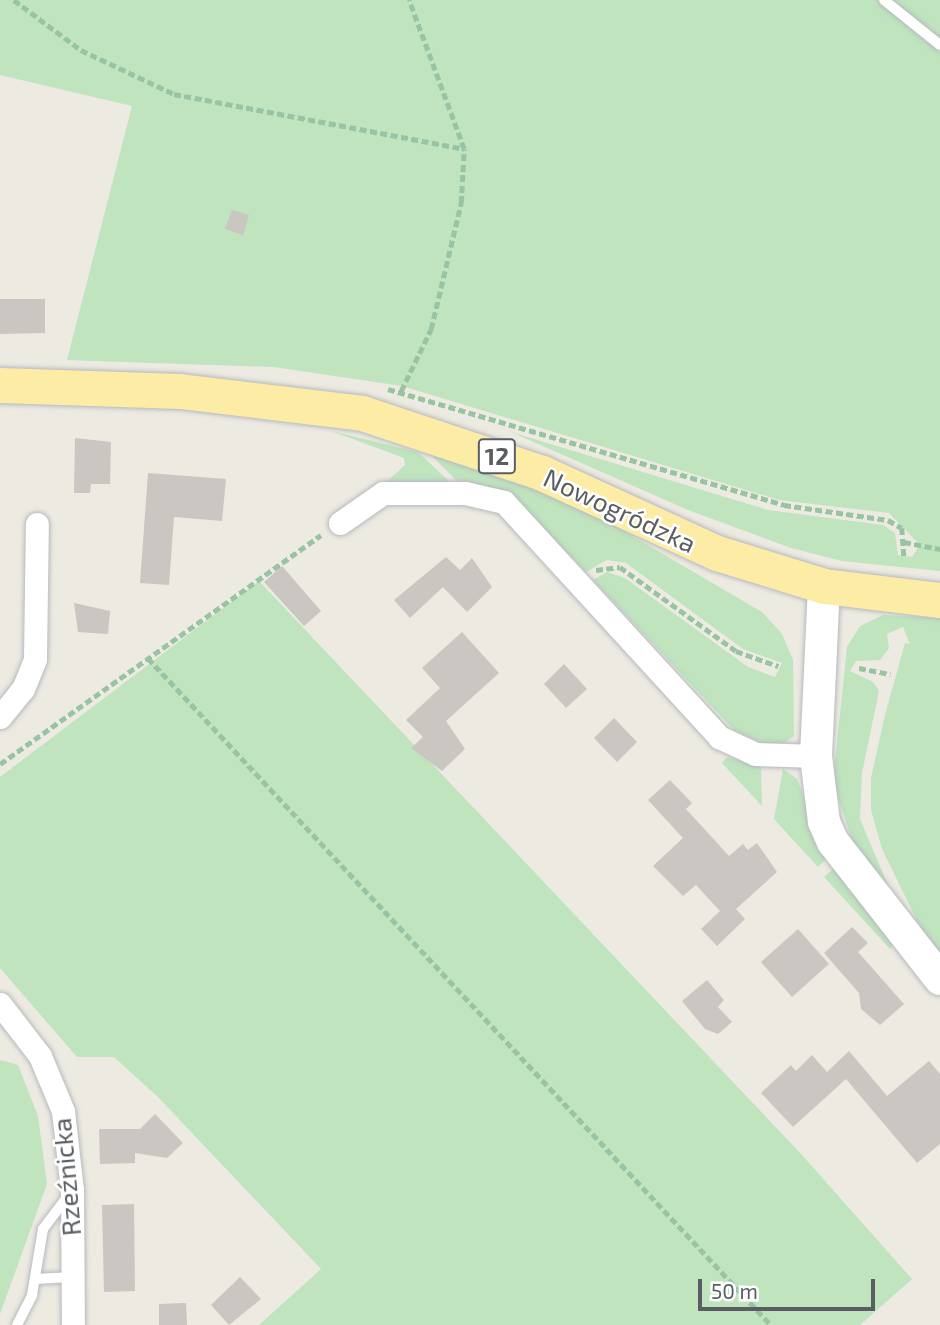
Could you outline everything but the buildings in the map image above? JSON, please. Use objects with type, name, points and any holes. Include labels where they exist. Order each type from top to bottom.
[{"type":"main road","name":"Nowogródzka","points":[[0,385],[180,391],[362,413],[500,457],[717,554],[824,586]]},
{"type":"main road","name":"12","points":[[824,586],[940,600]]},
{"type":"main road","points":[[824,586],[816,756],[819,800],[833,842],[940,979]]},
{"type":"street","name":"Nowogródzka","points":[[340,523],[383,493],[490,496],[512,509],[719,737],[755,754],[816,756]]},
{"type":"street","points":[[0,717],[23,689],[35,659],[37,524]]},
{"type":"street","name":"Rzeźnicka","points":[[0,1004],[53,1082],[68,1141],[72,1190],[73,1325]]},
{"type":"lane","points":[[884,0],[940,45]]},
{"type":"lane","points":[[17,1325],[36,1279],[43,1229],[72,1190]]},
{"type":"lane","points":[[36,1279],[72,1277]]},
{"type":"path","points":[[13,0],[81,50],[187,98],[464,149]]},
{"type":"path","points":[[401,391],[431,329],[461,203],[464,149],[409,0]]},
{"type":"path","points":[[0,764],[267,569],[340,523]]},
{"type":"path","points":[[904,542],[940,549]]},
{"type":"path","points":[[579,583],[601,567],[620,567],[736,652],[778,666]]},
{"type":"path","points":[[148,658],[771,1325]]},
{"type":"path","points":[[859,668],[890,674]]},
{"type":"green space","points":[[0,0],[940,0],[940,571],[842,561],[791,548],[688,510],[511,432],[768,510],[883,525],[895,533],[898,555],[912,557],[920,545],[889,513],[779,500],[402,386],[274,367],[67,360],[132,106],[0,75]]},
{"type":"green space","points":[[331,431],[418,452],[455,487],[384,484],[405,465],[404,458]]},
{"type":"green space","points":[[426,450],[492,470],[598,516],[762,612],[782,634],[793,660],[794,736],[784,743],[765,744],[735,731],[593,580],[607,572],[625,578],[748,667],[775,677],[782,663],[743,649],[626,563],[607,560],[586,572],[516,500],[463,487]]},
{"type":"green space","points":[[259,581],[802,1155],[912,1279],[860,1325],[259,1325],[321,1269],[158,1097],[114,1057],[77,1057],[0,968],[0,777]]},
{"type":"green space","points":[[883,615],[940,618],[940,953],[925,937],[882,849],[871,810],[871,778],[885,715],[905,643],[910,644],[903,627],[887,634],[889,648],[880,660],[856,661],[850,671],[873,682],[879,691],[862,773],[860,819],[890,890],[853,844],[833,781],[847,647],[860,626]]},
{"type":"green space","points":[[727,757],[761,767],[762,806],[722,763]]},
{"type":"green space","points":[[783,769],[797,779],[827,858],[818,867],[774,819]]},
{"type":"green space","points":[[834,868],[894,943],[890,949],[824,877]]},
{"type":"green space","points":[[0,1060],[18,1065],[38,1116],[47,1184],[0,1314]]}]
